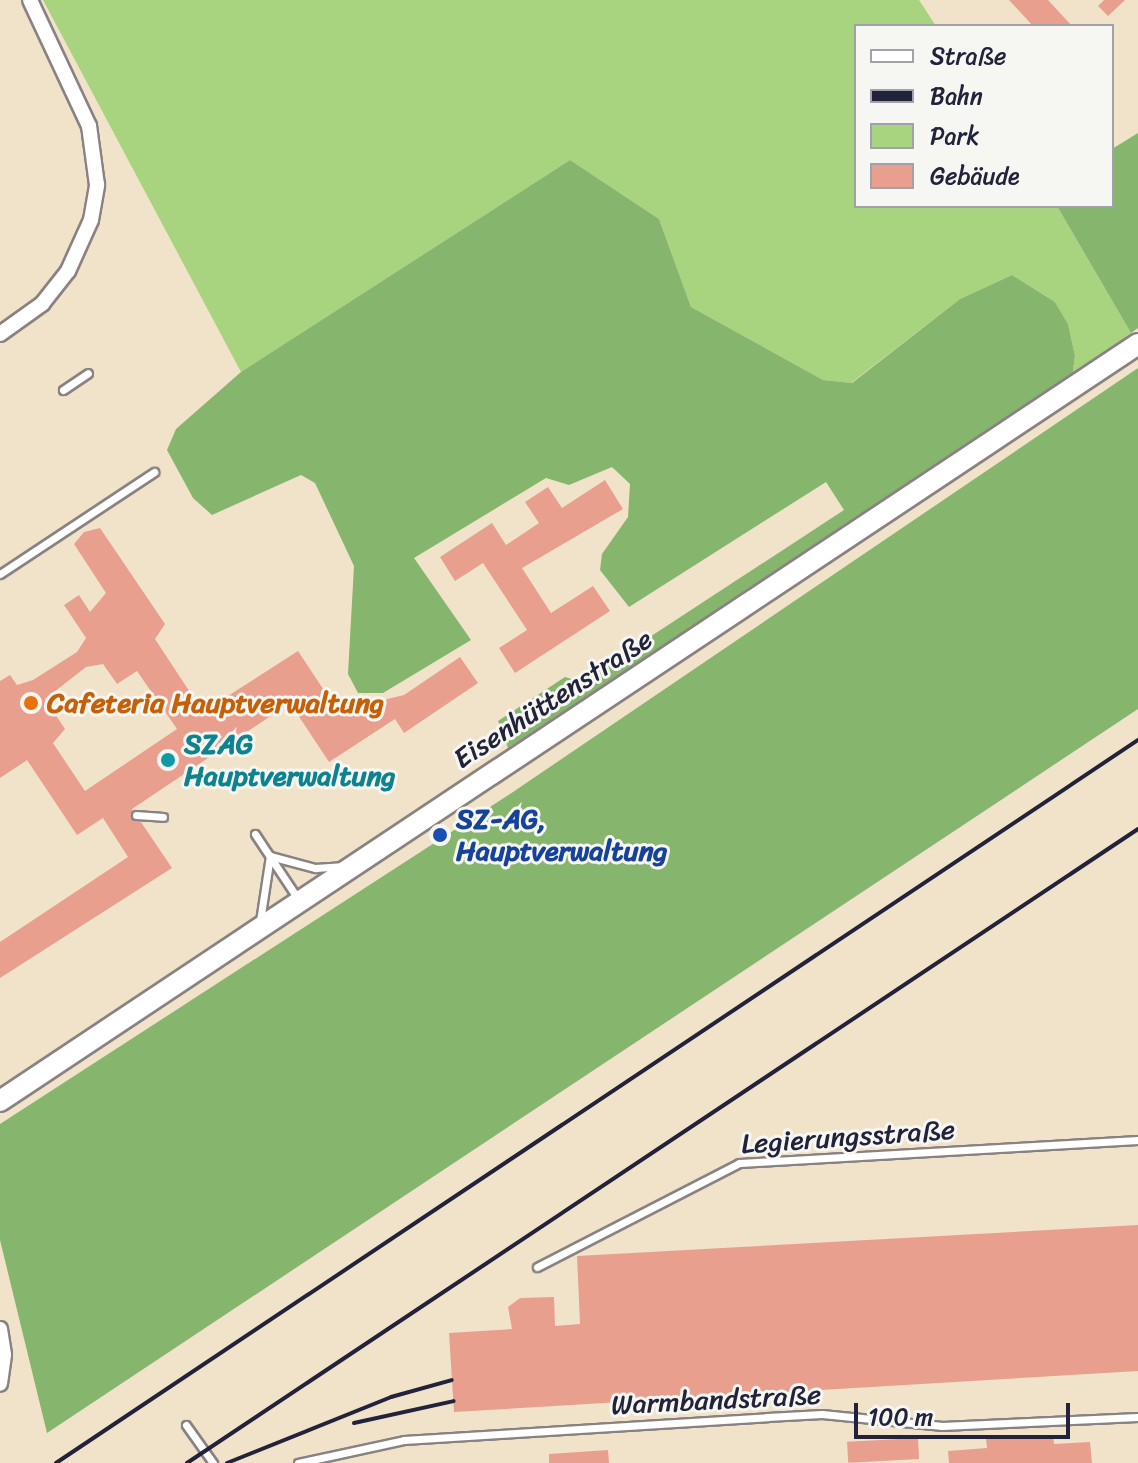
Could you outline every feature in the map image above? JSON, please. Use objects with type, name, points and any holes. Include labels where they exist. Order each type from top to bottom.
[{"type":"street","points":[[0,334],[59,286],[91,220],[97,164],[76,95],[30,0]]},
{"type":"street","name":"Eisenhüttenstraße","points":[[0,1101],[1138,344]]},
{"type":"street","points":[[0,1329],[4,1355],[0,1384]]},
{"type":"lane","points":[[63,390],[88,373]]},
{"type":"lane","points":[[0,574],[154,472]]},
{"type":"lane","points":[[136,815],[163,817]]},
{"type":"lane","points":[[255,834],[299,901]]},
{"type":"lane","points":[[270,856],[315,868],[352,865]]},
{"type":"lane","points":[[256,930],[267,897],[270,856]]},
{"type":"lane","name":"Legierungsstraße","points":[[537,1267],[739,1163],[1138,1140]]},
{"type":"lane","name":"Warmbandstraße","points":[[298,1463],[404,1440],[780,1416],[822,1414],[942,1426],[1138,1417]]},
{"type":"lane","points":[[186,1425],[213,1463]]},
{"type":"green space","points":[[43,0],[919,0],[935,24],[854,24],[854,208],[1058,208],[1131,333],[1072,377],[1075,356],[1068,324],[1055,302],[1012,275],[960,299],[851,383],[823,380],[691,307],[659,219],[570,160],[241,372]]},
{"type":"green space","points":[[1138,133],[1138,328],[1131,333],[1058,208],[1114,208],[1114,148]]},
{"type":"green space","points":[[570,160],[659,219],[691,307],[823,380],[852,383],[960,299],[1012,275],[1055,302],[1068,324],[1075,356],[1072,377],[508,748],[498,721],[565,677],[581,682],[844,510],[826,482],[629,607],[600,570],[602,554],[628,517],[630,484],[612,467],[569,485],[546,478],[414,558],[471,640],[383,693],[358,693],[348,674],[354,566],[315,483],[301,475],[212,515],[193,498],[167,450],[176,429],[241,372]]},
{"type":"green space","points":[[1138,368],[1138,709],[47,1433],[0,1240],[0,1124],[510,794]]},
{"type":"building","points":[[1009,0],[1048,0],[1070,24],[1031,24]]},
{"type":"building","points":[[1104,0],[1125,0],[1108,16],[1098,6]]},
{"type":"building","points":[[605,480],[623,509],[522,568],[551,613],[593,586],[610,611],[515,673],[499,648],[527,630],[483,563],[455,581],[440,557],[492,523],[506,545],[539,523],[525,502],[548,487],[562,508]]},
{"type":"building","points":[[100,528],[165,624],[155,639],[203,712],[298,651],[341,716],[357,705],[363,714],[383,700],[404,695],[460,657],[478,683],[404,733],[395,719],[329,762],[290,703],[132,809],[131,818],[141,822],[172,868],[0,978],[0,942],[128,857],[103,818],[77,835],[27,760],[0,778],[0,681],[10,675],[17,685],[33,680],[77,652],[86,638],[64,605],[79,595],[90,612],[106,593],[74,544],[84,532]],"holes":[[[103,664],[117,684],[137,671],[177,729],[85,791],[53,743],[65,729],[45,699],[86,667]]]},
{"type":"building","points":[[1138,1225],[1138,1371],[454,1412],[449,1333],[512,1329],[508,1307],[520,1298],[554,1297],[555,1326],[580,1324],[577,1256]]},
{"type":"building","points":[[1053,1435],[1054,1444],[1090,1442],[1092,1463],[949,1463],[948,1451],[987,1448],[986,1439]]},
{"type":"building","points":[[918,1438],[919,1459],[848,1463],[847,1442]]},
{"type":"building","points":[[608,1450],[609,1463],[549,1463],[549,1454]]},
{"type":"railway","points":[[56,1463],[1138,740]]},
{"type":"railway","points":[[187,1463],[1138,829]]},
{"type":"railway","points":[[227,1463],[391,1397],[452,1380]]},
{"type":"railway","points":[[354,1423],[454,1401]]},
{"type":"place","name":"Cafeteria Hauptverwaltung","points":[[31,703]]},
{"type":"place","name":"SZAG Hauptverwaltung","points":[[168,760]]},
{"type":"place","name":"SZ-AG, Hauptverwaltung","points":[[440,835]]}]
